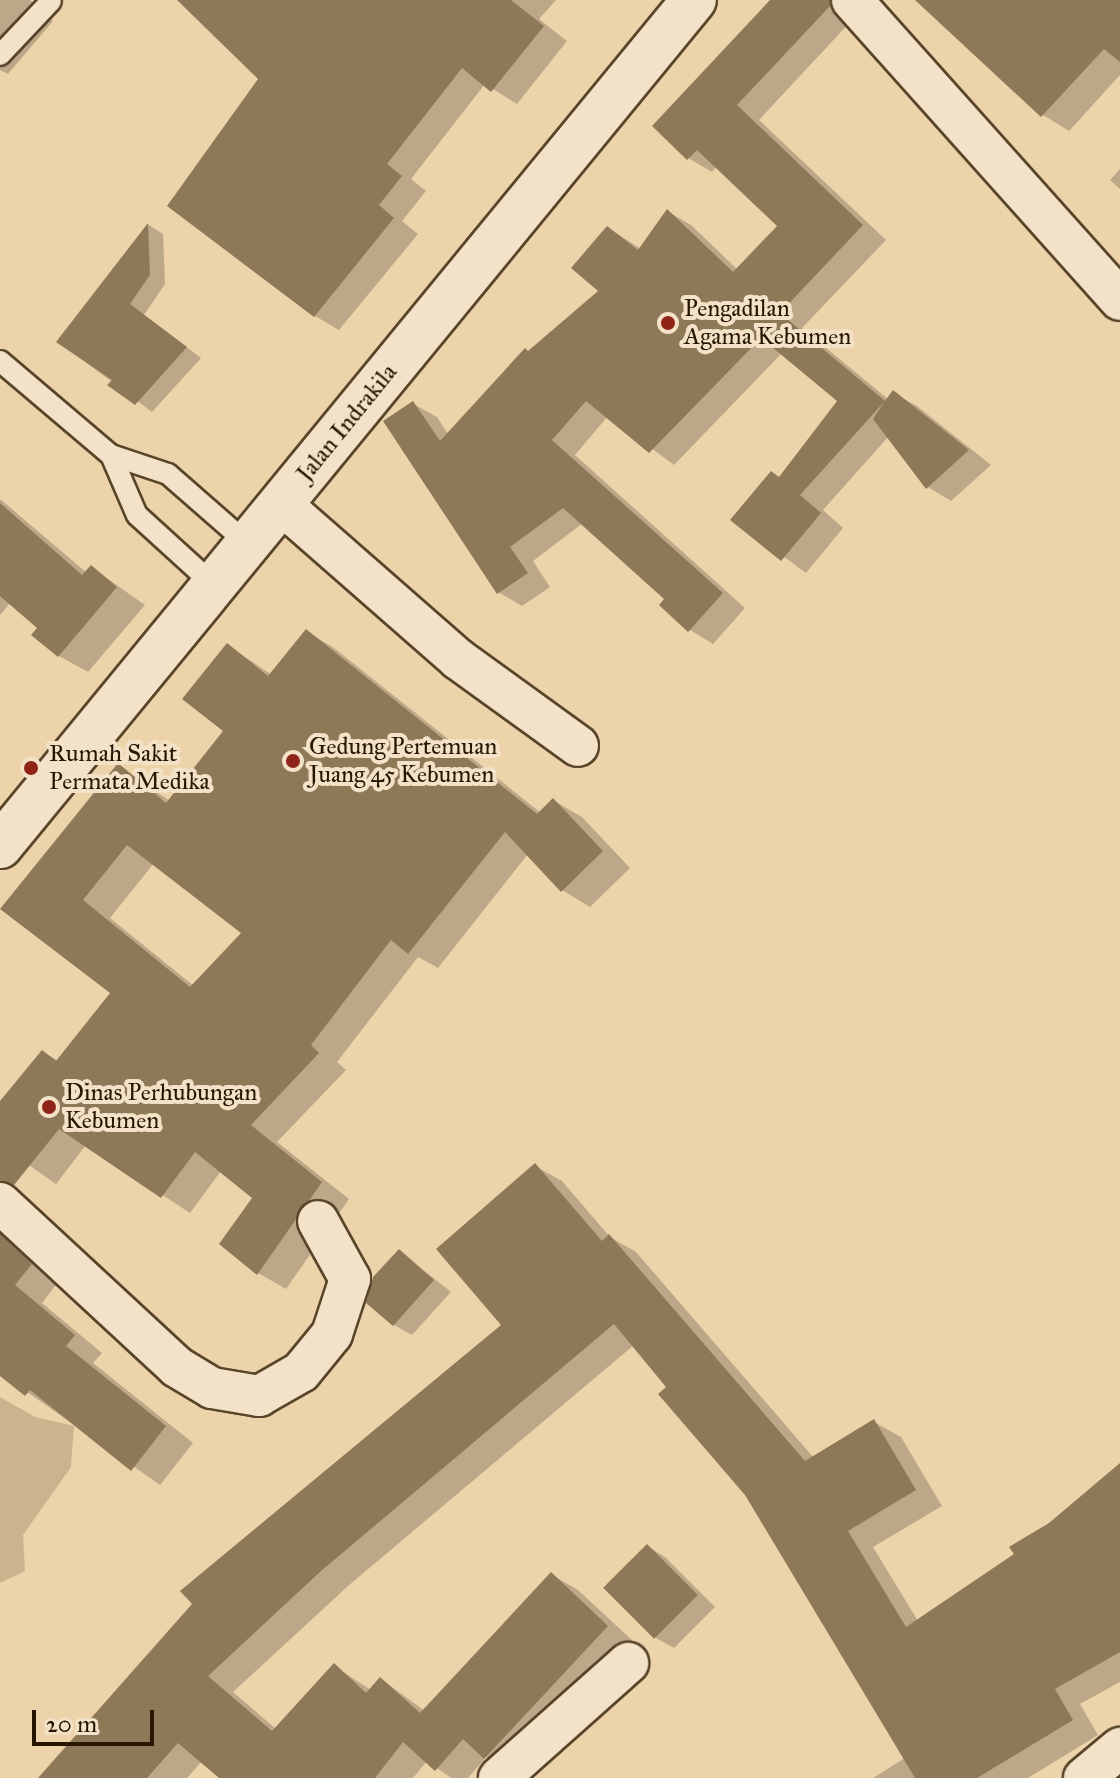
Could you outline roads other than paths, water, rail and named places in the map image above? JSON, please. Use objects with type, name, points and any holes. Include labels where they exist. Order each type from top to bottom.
[{"type":"main road","name":"Jalan Indrakila","points":[[0,846],[694,0]]},
{"type":"street","points":[[852,0],[1120,300]]},
{"type":"street","points":[[281,504],[458,659],[578,746]]},
{"type":"street","points":[[0,1203],[177,1367],[212,1388],[259,1396],[301,1372],[332,1334],[350,1279],[318,1221]]},
{"type":"street","points":[[499,1778],[628,1663]]},
{"type":"street","points":[[1084,1778],[1120,1748]]},
{"type":"lane","points":[[0,55],[51,1]]},
{"type":"lane","points":[[0,361],[111,455],[168,474],[248,544]]},
{"type":"lane","points":[[111,455],[137,515],[214,585]]},
{"type":"place","name":"Pengadilan Agama Kebumen","points":[[668,323]]},
{"type":"place","name":"Gedung Pertemuan Juang 45 Kebumen","points":[[293,761]]},
{"type":"place","name":"Rumah Sakit Permata Medika","points":[[31,768]]},
{"type":"place","name":"Dinas Perhubungan Kebumen","points":[[49,1107]]}]
